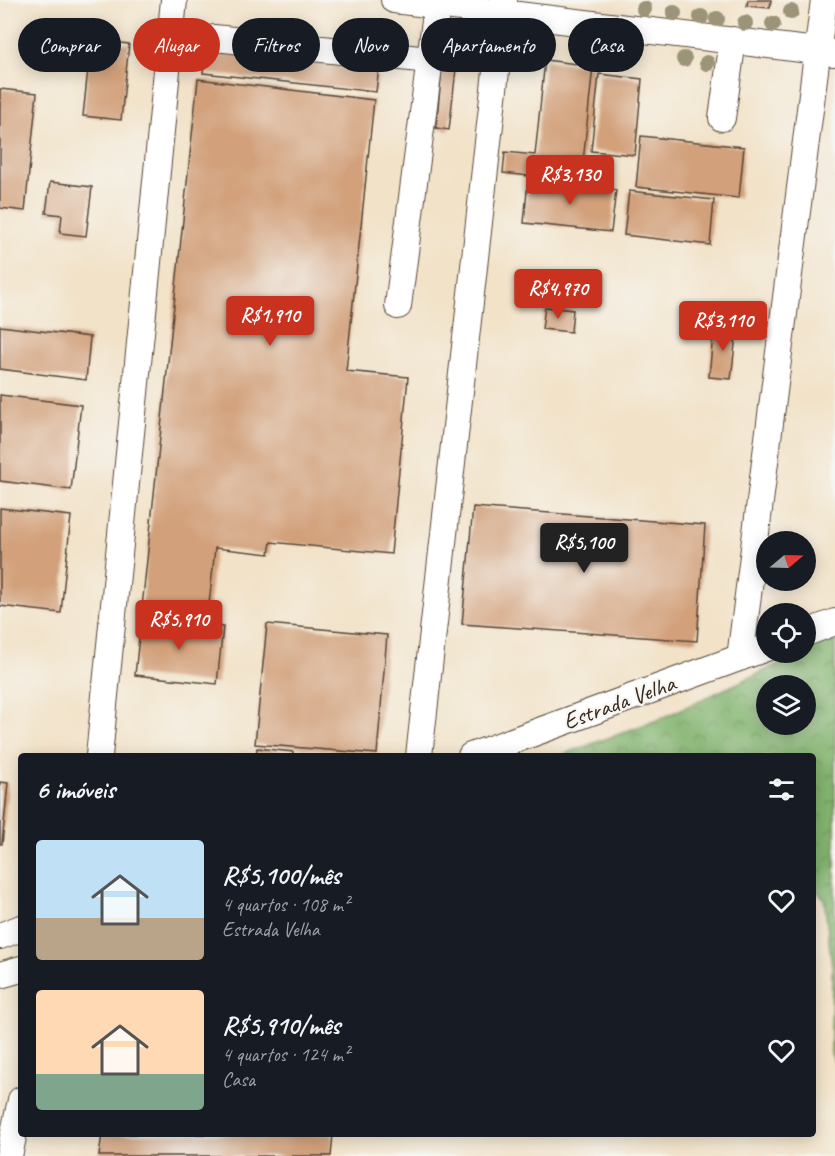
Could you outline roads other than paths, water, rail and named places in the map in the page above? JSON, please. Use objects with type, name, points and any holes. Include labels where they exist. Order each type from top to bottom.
[{"type":"street","points":[[99,753],[174,0]]},
{"type":"street","points":[[394,0],[437,5],[504,6],[827,52]]},
{"type":"street","points":[[740,658],[827,52],[824,0]]},
{"type":"street","points":[[435,18],[437,5]]},
{"type":"street","points":[[419,753],[504,6]]},
{"type":"street","points":[[220,39],[421,59]]},
{"type":"street","points":[[722,118],[734,40]]},
{"type":"street","points":[[398,306],[428,72]]},
{"type":"street","points":[[816,629],[835,622]]},
{"type":"street","name":"Estrada Velha","points":[[479,753],[756,652]]},
{"type":"street","points":[[0,936],[18,929]]},
{"type":"street","points":[[0,975],[18,970]]},
{"type":"street","points":[[9,1156],[18,1114]]}]
